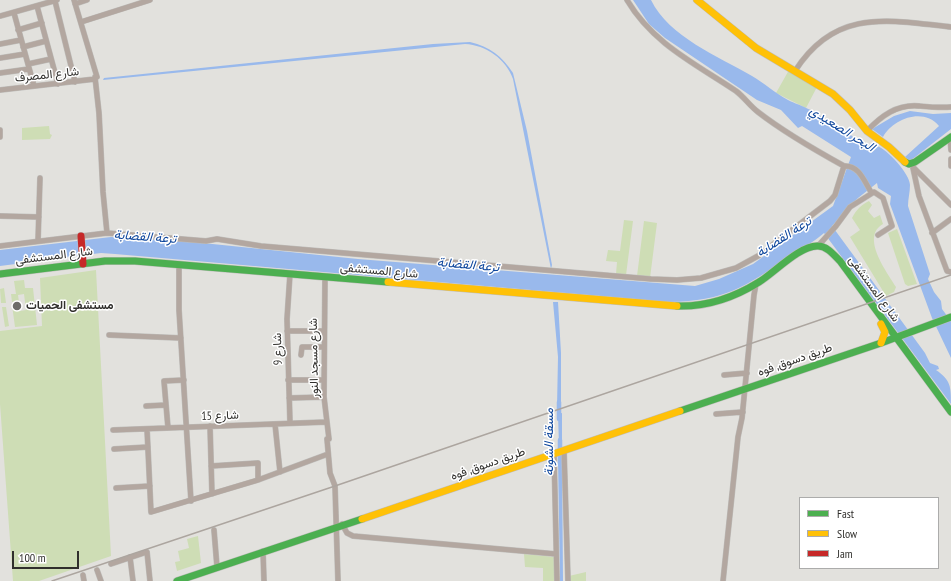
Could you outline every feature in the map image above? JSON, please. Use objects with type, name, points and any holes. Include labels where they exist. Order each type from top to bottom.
[{"type":"main road","points":[[696,0],[745,40],[833,94],[850,110],[868,133],[906,162],[915,162],[950,137]]},
{"type":"main road","points":[[81,238],[83,261]]},
{"type":"main road","name":"شارع المستشفى","points":[[0,274],[83,261],[125,260],[675,307],[712,302],[756,284],[809,248],[818,246],[826,249],[833,255],[838,265],[881,321],[896,337],[951,412]]},
{"type":"main road","name":"طريق دسوق, فوه","points":[[177,581],[881,343],[950,317]]},
{"type":"main road","name":"شارع المستشفى","points":[[881,321],[885,332],[881,343]]},
{"type":"street","points":[[0,16],[37,6],[47,1],[56,0],[75,82]]},
{"type":"street","points":[[88,0],[75,2],[96,78],[99,102],[103,192],[107,233]]},
{"type":"street","points":[[81,22],[150,0]]},
{"type":"street","points":[[627,0],[647,28],[669,48],[737,92],[759,113],[820,153],[844,166],[851,166],[855,168],[871,192]]},
{"type":"street","points":[[37,6],[58,84]]},
{"type":"street","points":[[14,13],[34,86]]},
{"type":"street","points":[[796,71],[804,58],[821,41],[855,24],[869,21],[892,20],[951,26]]},
{"type":"street","points":[[18,30],[42,24]]},
{"type":"street","points":[[0,44],[21,40]]},
{"type":"street","points":[[23,47],[46,41]]},
{"type":"street","points":[[0,58],[25,54]]},
{"type":"street","points":[[0,73],[28,67],[51,59]]},
{"type":"street","name":"شارع المصرف","points":[[0,90],[75,82],[96,78]]},
{"type":"street","points":[[868,133],[877,120],[899,108],[918,106],[934,108],[951,107]]},
{"type":"street","points":[[0,130],[0,137]]},
{"type":"street","points":[[950,137],[951,150]]},
{"type":"street","points":[[950,166],[951,159]]},
{"type":"street","points":[[906,162],[951,205]]},
{"type":"street","points":[[906,162],[947,271],[951,272]]},
{"type":"street","points":[[0,246],[38,241],[81,238],[107,233],[206,240],[217,239],[261,246],[651,280],[689,280],[724,272],[758,256],[832,200],[844,166]]},
{"type":"street","points":[[38,241],[40,178]]},
{"type":"street","points":[[818,246],[827,234],[833,230],[850,207],[871,192],[876,192],[883,198],[892,224],[891,228],[878,235]]},
{"type":"street","points":[[0,216],[39,217]]},
{"type":"street","points":[[932,233],[951,219]]},
{"type":"street","points":[[179,264],[181,338],[191,501]]},
{"type":"street","name":"شارع 9","points":[[290,274],[287,332],[290,423]]},
{"type":"street","name":"شارع مسجد النور","points":[[325,278],[324,397],[330,473],[335,486],[339,525],[338,581]]},
{"type":"street","points":[[723,581],[732,484],[746,388],[756,284]]},
{"type":"street","points":[[287,332],[324,331]]},
{"type":"street","points":[[109,335],[181,338]]},
{"type":"street","points":[[301,355],[301,347],[324,347]]},
{"type":"street","points":[[724,375],[747,374]]},
{"type":"street","points":[[168,428],[164,381],[184,380]]},
{"type":"street","points":[[288,380],[324,380]]},
{"type":"street","points":[[289,398],[324,397]]},
{"type":"street","points":[[146,406],[166,405]]},
{"type":"street","points":[[716,414],[743,412]]},
{"type":"street","name":"شارع 15","points":[[113,430],[327,422]]},
{"type":"street","points":[[275,424],[280,472]]},
{"type":"street","points":[[210,426],[212,494]]},
{"type":"street","points":[[147,429],[151,512],[258,480],[328,454]]},
{"type":"street","points":[[114,448],[148,447]]},
{"type":"street","points":[[564,450],[568,581]]},
{"type":"street","points":[[554,453],[557,581]]},
{"type":"street","points":[[212,466],[258,463],[258,480]]},
{"type":"street","points":[[116,488],[150,486]]},
{"type":"street","points":[[556,519],[567,519]]},
{"type":"street","points":[[339,525],[350,536],[556,557],[567,560]]},
{"type":"street","points":[[214,530],[217,568]]},
{"type":"street","points":[[111,564],[147,552],[150,581]]},
{"type":"street","points":[[263,552],[264,581]]},
{"type":"street","points":[[130,557],[133,581]]},
{"type":"street","points":[[97,570],[101,581]]},
{"type":"street","points":[[83,575],[84,581]]},
{"type":"green space","points":[[789,70],[817,87],[806,108],[776,93]]},
{"type":"green space","points":[[49,126],[50,134],[52,135],[50,139],[22,140],[22,128]]},
{"type":"green space","points":[[869,201],[872,205],[868,211],[874,218],[880,215],[883,224],[877,230],[874,237],[875,246],[882,264],[896,287],[894,292],[886,296],[850,237],[860,230],[852,218],[859,208]]},
{"type":"green space","points":[[624,220],[633,221],[626,275],[616,274],[617,262],[606,261],[608,250],[620,251]]},
{"type":"green space","points":[[644,221],[657,223],[650,278],[637,276]]},
{"type":"green space","points":[[897,229],[917,284],[908,286],[905,284],[888,233]]},
{"type":"green space","points":[[96,270],[111,556],[39,581],[13,581],[0,404],[0,331],[42,326],[40,278]]},
{"type":"green space","points":[[24,280],[25,288],[33,288],[37,325],[15,327],[12,305],[19,304],[20,311],[26,310],[24,294],[18,295],[19,302],[12,302],[11,294],[16,294],[14,281]]},
{"type":"green space","points":[[4,288],[6,303],[1,303],[0,289]]},
{"type":"green space","points":[[2,307],[6,307],[9,326],[5,327]]},
{"type":"green space","points":[[198,536],[201,563],[177,571],[175,562],[180,561],[178,551],[189,548],[187,539]]},
{"type":"green space","points":[[524,554],[555,557],[555,581],[543,581],[543,568],[525,567]]},
{"type":"green space","points":[[586,572],[586,581],[569,581],[569,576]]},
{"type":"water","points":[[633,0],[651,0],[659,13],[682,35],[710,53],[752,76],[788,100],[816,113],[827,124],[831,123],[835,125],[862,143],[875,145],[881,148],[892,157],[902,169],[909,180],[910,188],[908,206],[930,274],[928,279],[934,292],[941,301],[942,309],[951,321],[951,358],[932,318],[890,204],[891,196],[878,188],[877,183],[858,198],[832,226],[925,353],[930,363],[938,366],[939,369],[936,370],[945,377],[949,384],[951,404],[824,233],[759,277],[733,290],[705,299],[670,302],[101,253],[0,266],[0,250],[111,237],[164,239],[358,259],[695,286],[719,279],[753,264],[833,206],[851,157],[802,126],[798,128],[781,110],[757,100],[665,38],[649,24]]},
{"type":"water","points":[[470,42],[495,53],[500,57],[513,73],[527,131],[552,265],[551,269],[513,79],[506,65],[488,50],[465,44],[103,80],[104,78],[433,44]]},
{"type":"water","points":[[910,111],[933,114],[951,113],[951,129],[910,161],[905,157],[939,126],[932,120],[917,116],[909,118],[894,125],[883,137],[872,129],[894,116]]},
{"type":"water","points":[[553,302],[558,302],[561,353],[561,406],[557,407],[558,357]]},
{"type":"water","points":[[562,413],[562,446],[559,446],[558,414]]},
{"type":"water","points":[[562,458],[563,581],[560,581],[558,459]]},
{"type":"waterway","name":"مسقة الشونة","points":[[559,402],[559,419]]},
{"type":"waterway","name":"مسقة الشونة","points":[[560,440],[560,465]]},
{"type":"railway","points":[[52,581],[335,486],[951,275]]},
{"type":"traffic: fast","points":[[905,162],[909,164],[915,162],[951,137]]},
{"type":"traffic: fast","points":[[677,306],[709,303],[740,292],[759,282],[787,260],[803,250],[821,246],[830,251],[840,261],[951,412]]},
{"type":"traffic: fast","points":[[0,274],[105,261],[135,261],[388,282]]},
{"type":"traffic: fast","points":[[680,411],[881,343],[951,317]]},
{"type":"traffic: fast","points":[[177,581],[362,519]]},
{"type":"traffic: slow","points":[[697,0],[756,48],[833,94],[850,110],[867,131],[889,147],[905,162]]},
{"type":"traffic: slow","points":[[388,282],[677,306]]},
{"type":"traffic: slow","points":[[881,324],[885,332],[881,343]]},
{"type":"traffic: slow","points":[[362,519],[680,411]]},
{"type":"traffic: jam","points":[[81,236],[83,264]]},
{"type":"place","name":"مستشفى الحميات","points":[[17,306]]},
{"type":"water label","name":"البحر الصعيدي","points":[[842,129]]},
{"type":"water label","name":"ترعة القضابة","points":[[145,237]]},
{"type":"water label","name":"ترعة القضابة","points":[[784,237]]},
{"type":"water label","name":"ترعة القضابة","points":[[468,265]]}]
